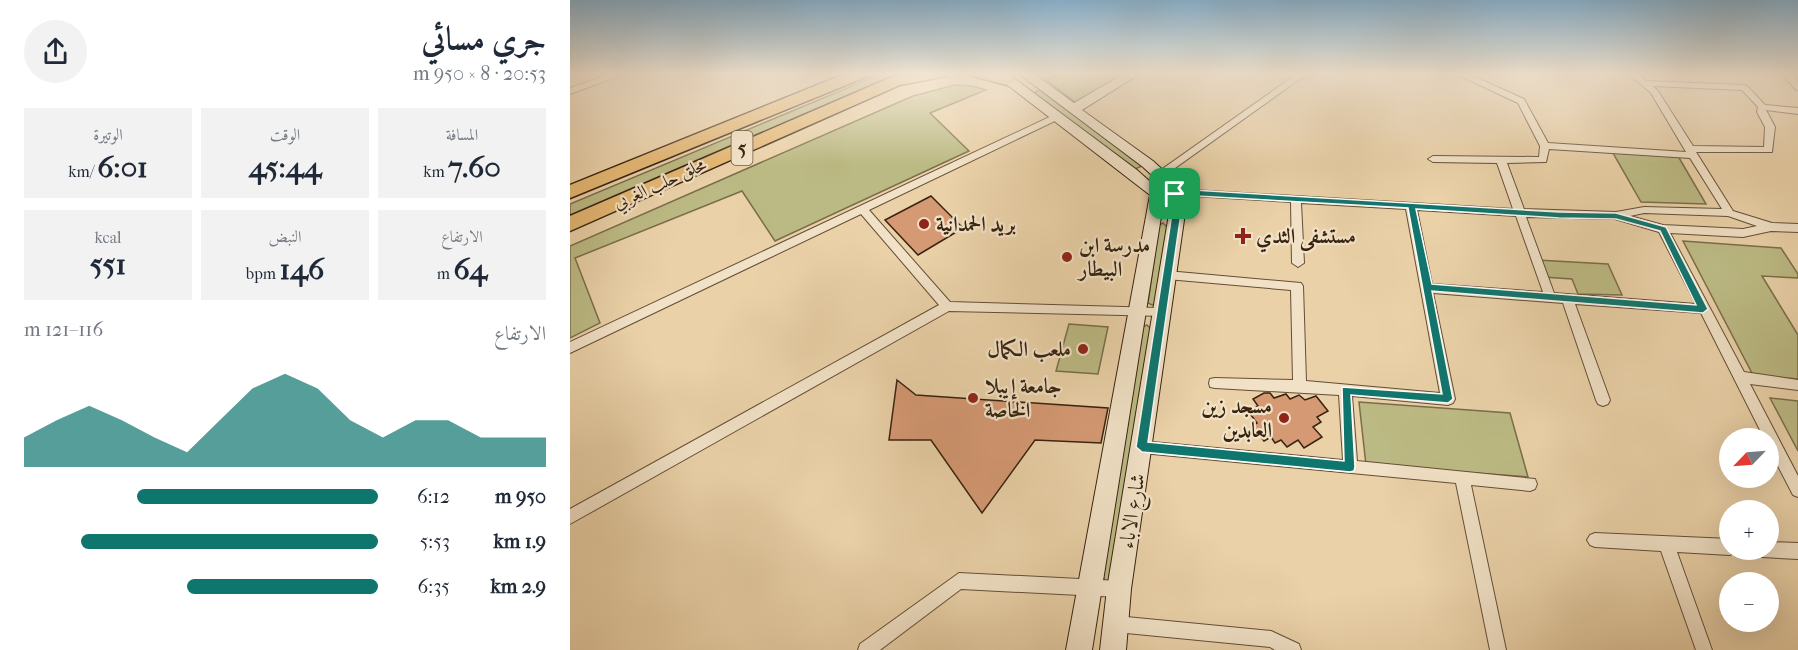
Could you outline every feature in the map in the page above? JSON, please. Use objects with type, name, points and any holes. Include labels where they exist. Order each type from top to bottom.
[{"type":"highway","name":"محلق حلب الغربي","points":[[570,192],[789,103]]},
{"type":"highway","name":"محلق حلب الغربي","points":[[570,224],[845,103]]},
{"type":"main road","points":[[1038,103],[1132,173],[1166,192]]},
{"type":"main road","points":[[1066,103],[1161,174],[1166,192]]},
{"type":"main road","points":[[1074,109],[1084,103]]},
{"type":"main road","points":[[1132,173],[1142,172],[1148,164]]},
{"type":"main road","name":"شارع الاباء","points":[[1113,650],[1119,589],[1176,220],[1166,192]]},
{"type":"main road","name":"شارع الاباء","points":[[1079,650],[1153,221],[1166,192]]},
{"type":"main road","points":[[1153,221],[1162,218],[1176,220]]},
{"type":"street","points":[[1161,174],[1262,103]]},
{"type":"street","points":[[1433,159],[1543,160],[1545,146],[1522,103]]},
{"type":"street","points":[[1662,103],[1729,213]]},
{"type":"street","points":[[1759,103],[1762,107],[1798,111]]},
{"type":"street","points":[[1545,146],[1693,152],[1769,150],[1770,127],[1761,112],[1762,107]]},
{"type":"street","points":[[570,348],[1056,117]]},
{"type":"street","points":[[1501,160],[1550,297]]},
{"type":"street","points":[[1166,192],[1616,216],[1663,229],[1743,233],[1772,227],[1798,228]]},
{"type":"street","points":[[1296,198],[1298,262]]},
{"type":"street","points":[[1215,383],[1300,386],[1448,399],[1412,206]]},
{"type":"street","points":[[863,210],[947,306]]},
{"type":"street","points":[[1616,216],[1644,210],[1729,213],[1772,227]]},
{"type":"street","points":[[1663,229],[1798,490]]},
{"type":"street","points":[[1167,275],[1297,286],[1300,386]]},
{"type":"street","points":[[1428,288],[1703,309]]},
{"type":"street","points":[[1568,299],[1603,400]]},
{"type":"street","points":[[570,517],[947,306],[1160,313]]},
{"type":"street","points":[[1738,377],[1798,385]]},
{"type":"street","points":[[1346,390],[1350,467]]},
{"type":"street","points":[[1142,447],[1530,484]]},
{"type":"street","points":[[1462,478],[1498,650]]},
{"type":"street","points":[[1595,540],[1719,546]]},
{"type":"street","points":[[1666,544],[1704,650]]},
{"type":"street","points":[[1779,550],[1798,551]]},
{"type":"street","points":[[866,650],[959,581],[1119,589]]},
{"type":"street","points":[[1116,624],[1270,639],[1293,650]]},
{"type":"shaded area","points":[[811,103],[837,103],[570,217],[570,204]]},
{"type":"shaded area","points":[[896,103],[954,103],[930,113],[969,151],[775,241],[742,191],[575,258],[600,323],[570,338],[570,246]]},
{"type":"shaded area","points":[[1048,103],[1058,103],[1142,166],[1135,169]]},
{"type":"shaded area","points":[[1613,153],[1678,156],[1706,204],[1641,202]]},
{"type":"shaded area","points":[[1163,223],[1167,227],[1157,304],[1152,305],[1148,303],[1159,225]]},
{"type":"shaded area","points":[[1683,241],[1781,248],[1798,274],[1798,278],[1762,276],[1798,335],[1798,379],[1753,375]]},
{"type":"shaded area","points":[[1537,260],[1608,264],[1622,295],[1578,294],[1572,279],[1543,277]]},
{"type":"shaded area","name":"ملعب الكمال","points":[[1069,324],[1108,327],[1098,374],[1056,371]]},
{"type":"shaded area","points":[[1147,325],[1152,330],[1114,580],[1106,583],[1102,574],[1142,327]]},
{"type":"shaded area","points":[[1770,398],[1798,401],[1798,451]]},
{"type":"shaded area","points":[[1359,402],[1510,413],[1528,477],[1366,465]]},
{"type":"building","name":"بريد الحمدانية","points":[[931,196],[963,228],[918,255],[885,220]]},
{"type":"building","points":[[897,380],[916,395],[1108,408],[1101,443],[1035,440],[982,513],[931,440],[889,440]]},
{"type":"building","points":[[1264,393],[1270,393],[1274,398],[1286,394],[1290,399],[1299,395],[1305,400],[1316,396],[1328,411],[1317,417],[1321,422],[1313,427],[1322,437],[1304,448],[1298,440],[1287,447],[1281,440],[1275,443],[1271,437],[1264,441],[1252,426],[1257,423],[1248,411],[1258,406],[1253,399]]},
{"type":"place","name":"بريد الحمدانية","points":[[924,224]]},
{"type":"place","name":"مستشفى الثدي","points":[[1243,236]]},
{"type":"place","name":"مدرسة ابن البيطار","points":[[1067,257]]},
{"type":"place","name":"ملعب الكمال","points":[[1083,349]]},
{"type":"place","name":"جامعة إيبلا الخاصة","points":[[973,398]]},
{"type":"place","name":"مسجد زين العابدين","points":[[1284,418]]},
{"type":"route","points":[[1175,194],[1176,192],[1296,198],[1412,206],[1428,288],[1703,309],[1663,229],[1616,216],[1412,206],[1448,399],[1346,390],[1350,467],[1142,447],[1160,313],[1176,220],[1175,194]]}]
